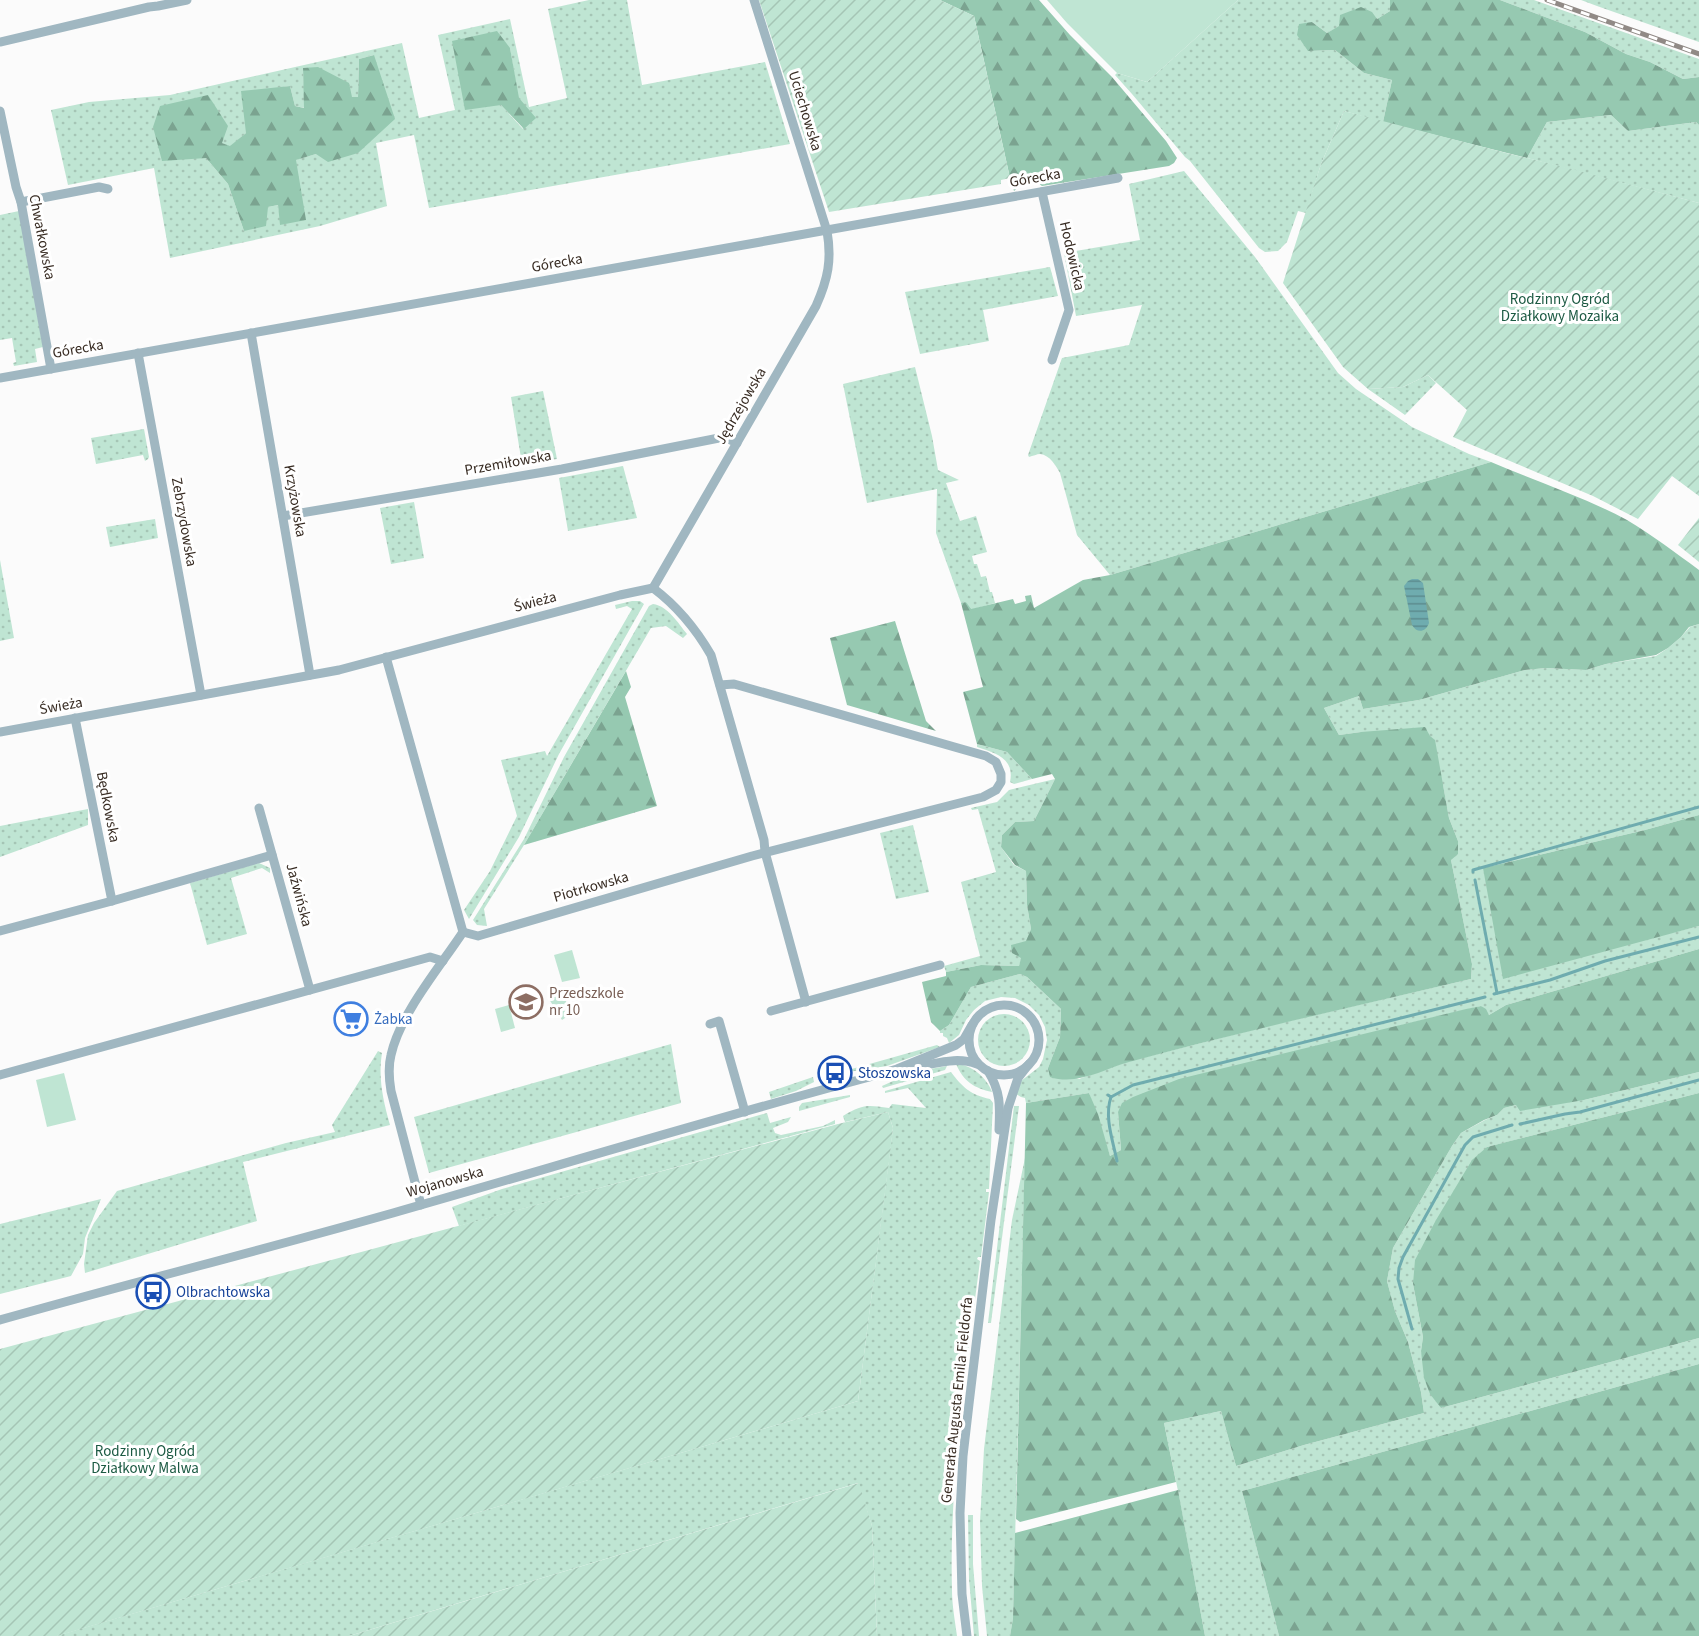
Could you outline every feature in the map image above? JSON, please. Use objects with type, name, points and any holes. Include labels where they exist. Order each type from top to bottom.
[{"type":"street","points":[[0,42],[187,0]]},
{"type":"street","name":"Uciechowska","points":[[754,0],[827,231]]},
{"type":"street","name":"Chwałkowska","points":[[0,111],[21,202],[51,369]]},
{"type":"street","name":"Górecka","points":[[0,378],[1118,178]]},
{"type":"street","points":[[21,202],[99,187],[108,189]]},
{"type":"street","name":"Hodowicka","points":[[1042,192],[1070,310],[1052,360]]},
{"type":"street","name":"Jędrzejowska","points":[[653,588],[816,306],[825,286],[829,265],[830,245],[827,231]]},
{"type":"street","name":"Krzyżowska","points":[[251,333],[310,675]]},
{"type":"street","name":"Zebrzydowska","points":[[138,353],[201,695]]},
{"type":"street","name":"Przemiłowska","points":[[283,516],[561,469],[724,437],[737,442]]},
{"type":"street","points":[[653,588],[676,608],[702,638],[711,655],[764,840],[765,852],[806,1002]]},
{"type":"street","name":"Świeża","points":[[0,732],[339,670],[653,588]]},
{"type":"street","points":[[386,657],[463,932],[411,1008],[391,1055],[389,1075],[391,1091],[421,1205]]},
{"type":"street","name":"Piotrkowska","points":[[463,932],[478,936],[765,852],[983,796],[1000,786],[999,768],[996,762],[986,756],[734,684],[720,685]]},
{"type":"street","name":"Będkowska","points":[[75,718],[112,901]]},
{"type":"street","name":"Jaźwińska","points":[[259,808],[310,990]]},
{"type":"street","points":[[0,931],[272,855]]},
{"type":"street","points":[[0,1075],[430,957],[444,961]]},
{"type":"street","points":[[771,1011],[940,965]]},
{"type":"street","points":[[1001,1005],[1024,1012],[1032,1020],[1037,1031],[1038,1043],[1029,1064],[1020,1071],[998,1075],[984,1068],[973,1057],[969,1046],[969,1035],[972,1025],[980,1015],[990,1008],[1001,1005]]},
{"type":"street","points":[[710,1024],[719,1021],[745,1112]]},
{"type":"street","name":"Wojanowska","points":[[0,1320],[421,1205],[897,1069],[956,1045],[964,1039],[972,1025]]},
{"type":"street","name":"Wojanowska","points":[[897,1069],[959,1059],[968,1060],[984,1068]]},
{"type":"street","name":"Generała Augusta Emila Fieldorfa","points":[[967,1636],[962,1594],[960,1512],[963,1456],[998,1168],[1008,1108],[1018,1078],[1029,1064]]},
{"type":"street","name":"Generała Augusta Emila Fieldorfa","points":[[984,1068],[995,1082],[1000,1102],[998,1168]]},
{"type":"green space","points":[[589,0],[627,0],[642,85],[765,62],[790,144],[429,208],[414,135],[376,143],[387,206],[320,226],[170,258],[154,168],[68,185],[51,110],[89,102],[170,95],[402,43],[419,118],[455,110],[438,35],[510,19],[529,107],[567,98],[548,9]],"holes":[[[510,48],[523,129],[501,105]],[[374,55],[358,153],[316,154],[295,160],[281,225],[278,205],[268,207],[244,231],[228,184],[206,158],[222,143],[230,147],[246,133],[277,88],[290,86],[295,106],[305,108],[303,68],[352,97],[358,97],[359,59]]]},
{"type":"green space","points":[[759,0],[940,0],[974,16],[1010,178],[1001,180],[1001,184],[829,212]]},
{"type":"green space","points":[[940,0],[1039,0],[1112,77],[1166,141],[1177,158],[1174,163],[1169,166],[1042,186],[1030,177],[1014,191],[974,16]]},
{"type":"green space","points":[[1047,0],[1238,0],[1147,82],[1117,73]]},
{"type":"green space","points":[[1238,0],[1390,0],[1390,11],[1377,19],[1340,26],[1327,33],[1312,22],[1308,51],[1335,50],[1364,73],[1392,80],[1383,122],[1344,111],[1321,164],[1306,213],[1298,211],[1287,242],[1278,251],[1265,252],[1259,248],[1190,161],[1115,75],[1117,73],[1147,82]]},
{"type":"green space","points":[[1390,0],[1500,0],[1585,32],[1626,54],[1650,62],[1683,79],[1699,77],[1699,125],[1696,122],[1628,131],[1611,115],[1547,122],[1527,158],[1383,122],[1392,80],[1364,73],[1335,50],[1308,51],[1297,35],[1299,24],[1312,22],[1327,33],[1339,26],[1340,15],[1361,7],[1372,12],[1377,19],[1390,11]]},
{"type":"green space","points":[[1500,0],[1534,0],[1699,59],[1699,77],[1683,79],[1650,62],[1626,54],[1585,32]]},
{"type":"green space","points":[[1581,0],[1699,0],[1699,42],[1597,6]]},
{"type":"green space","points":[[497,31],[510,48],[519,98],[536,118],[524,129],[501,105],[465,110],[452,41]]},
{"type":"green space","points":[[374,55],[395,119],[358,153],[328,162],[316,154],[296,160],[306,220],[280,225],[278,205],[268,207],[266,226],[244,231],[228,184],[206,158],[162,161],[153,127],[160,106],[208,95],[228,126],[222,143],[230,146],[246,133],[241,91],[290,86],[295,106],[304,108],[303,68],[318,67],[349,83],[352,97],[358,97],[359,59]]},
{"type":"green space","name":"Rodzinny Ogród Działkowy Mozaika","points":[[1344,111],[1699,203],[1699,496],[1672,476],[1638,519],[1593,496],[1453,437],[1467,410],[1428,375],[1403,387],[1368,389],[1343,367],[1283,283],[1321,164]]},
{"type":"green space","points":[[1611,115],[1628,131],[1696,122],[1699,125],[1699,203],[1527,158],[1547,122]]},
{"type":"green space","points":[[1184,171],[1255,257],[1338,373],[1356,389],[1412,427],[1491,462],[1110,575],[1077,535],[1060,473],[1055,464],[1044,455],[1029,457],[1028,455],[1062,358],[1129,345],[1142,305],[1076,316],[1064,253],[1140,240],[1129,184]]},
{"type":"green space","points":[[19,211],[43,347],[35,349],[37,362],[14,366],[13,363],[16,362],[12,338],[0,340],[0,215]]},
{"type":"green space","points":[[1050,267],[1058,296],[983,310],[989,341],[920,354],[905,292]]},
{"type":"green space","points":[[915,367],[938,470],[959,480],[946,483],[960,521],[976,516],[987,552],[972,556],[981,577],[986,576],[995,603],[970,610],[966,602],[961,603],[936,533],[937,489],[867,503],[843,384]]},
{"type":"green space","points":[[1428,375],[1436,383],[1405,415],[1368,389],[1403,387]]},
{"type":"green space","points":[[543,391],[557,459],[522,464],[511,397]]},
{"type":"green space","points":[[144,429],[148,459],[145,461],[143,455],[96,464],[91,438]]},
{"type":"green space","points":[[1491,462],[1627,520],[1699,570],[1699,624],[1689,627],[1681,637],[1656,655],[1586,670],[1546,668],[1525,670],[1419,700],[1363,709],[1359,696],[1324,708],[1339,735],[1425,727],[1435,740],[1449,818],[1458,841],[1458,854],[1451,860],[1472,964],[1471,979],[1214,1040],[1129,1062],[1090,1076],[1070,1079],[1050,1077],[1048,1068],[1060,1037],[1061,1009],[1027,977],[1020,974],[971,987],[949,1025],[940,1031],[931,1022],[922,982],[946,976],[946,972],[981,965],[1019,966],[1021,958],[1012,953],[1011,945],[1026,941],[1031,929],[1027,905],[1026,871],[1015,865],[1001,847],[1002,835],[1015,822],[1034,821],[1055,779],[1052,774],[1032,779],[1007,752],[977,744],[963,692],[983,687],[961,603],[966,602],[971,609],[1013,599],[1015,604],[1026,601],[1025,596],[1031,595],[1034,608],[1083,580],[1110,575]]},
{"type":"green space","points":[[623,466],[637,518],[568,531],[559,478]]},
{"type":"green space","points":[[414,502],[424,558],[391,564],[380,508]]},
{"type":"green space","points":[[1699,518],[1699,562],[1678,545]]},
{"type":"green space","points":[[155,519],[158,538],[110,547],[106,527]]},
{"type":"green space","points":[[0,560],[14,638],[0,641]]},
{"type":"green space","points":[[640,601],[644,604],[559,754],[519,837],[469,919],[464,910],[490,871],[517,816],[501,760],[545,751],[547,756],[632,609],[627,606],[616,609],[615,605]]},
{"type":"green space","points":[[653,604],[668,611],[687,634],[683,638],[666,626],[651,628],[484,909],[487,926],[477,925],[473,920],[524,839],[564,757],[649,606]]},
{"type":"green space","points":[[895,621],[926,721],[936,731],[847,705],[830,638]]},
{"type":"green space","points":[[1699,624],[1699,815],[1483,868],[1671,933],[1699,926],[1699,949],[1506,1005],[1489,1015],[1481,1006],[1402,1025],[1118,1112],[1121,1150],[1110,1156],[1089,1093],[1026,1103],[1025,1098],[1016,1094],[1021,1081],[1039,1067],[1047,1040],[1045,1027],[1039,1015],[1029,1005],[1015,998],[1001,997],[985,1001],[974,1010],[959,1035],[949,1043],[943,1033],[940,1033],[949,1025],[971,987],[1020,974],[1027,977],[1061,1009],[1060,1037],[1048,1068],[1079,1079],[1126,1062],[1272,1025],[1471,979],[1472,964],[1451,860],[1458,841],[1449,818],[1443,785],[1361,732],[1339,735],[1324,708],[1359,696],[1363,709],[1419,700],[1525,670],[1546,668],[1586,670],[1606,664],[1656,656],[1690,627]]},
{"type":"green space","points":[[626,671],[631,687],[625,697],[657,806],[524,845]]},
{"type":"green space","points":[[977,744],[1007,752],[1032,779],[1014,784],[1010,782],[1011,774],[1007,762],[997,754],[977,747]]},
{"type":"green space","points":[[1055,779],[1034,821],[1015,822],[1002,835],[1001,847],[1014,865],[1026,871],[1027,905],[1031,929],[1019,966],[981,965],[946,972],[944,966],[980,956],[961,882],[996,872],[978,809],[972,810],[971,808],[997,802],[1009,790]]},
{"type":"green space","points":[[88,809],[88,825],[0,857],[0,826]]},
{"type":"green space","points":[[1699,815],[1699,926],[1503,979],[1483,868]]},
{"type":"green space","points":[[913,825],[929,892],[896,899],[880,833]]},
{"type":"green space","points":[[259,863],[270,868],[270,873],[262,868],[231,878],[247,934],[207,945],[190,883]]},
{"type":"green space","points":[[1699,949],[1699,1072],[1584,1100],[1520,1111],[1516,1105],[1504,1108],[1497,1115],[1461,1133],[1452,1146],[1393,1248],[1387,1281],[1395,1311],[1408,1342],[1424,1413],[1236,1466],[1221,1411],[1164,1423],[1176,1482],[1020,1522],[1016,1519],[1026,1103],[1089,1093],[1098,1114],[1110,1156],[1121,1150],[1118,1112],[1122,1103],[1179,1079],[1466,1009],[1481,1006],[1489,1015],[1506,1005]]},
{"type":"green space","points":[[572,950],[580,978],[562,982],[554,955]]},
{"type":"green space","points":[[560,992],[567,1003],[562,1007],[568,1016],[562,1020],[549,999]]},
{"type":"green space","points":[[509,1005],[515,1028],[501,1032],[495,1009]]},
{"type":"green space","points":[[1004,1014],[1014,1016],[1022,1022],[1028,1030],[1030,1040],[1028,1050],[1022,1058],[1014,1064],[1004,1066],[994,1064],[986,1058],[980,1050],[978,1040],[980,1030],[986,1022],[994,1016]]},
{"type":"green space","points":[[671,1044],[681,1103],[429,1173],[414,1117]]},
{"type":"green space","points":[[937,1045],[940,1047],[887,1066],[848,1072],[848,1070]]},
{"type":"green space","points":[[378,1051],[382,1053],[382,1089],[390,1125],[243,1162],[257,1221],[85,1273],[88,1235],[117,1191],[286,1143],[335,1132],[332,1125]]},
{"type":"green space","points":[[956,1064],[967,1066],[978,1073],[992,1092],[970,1083]]},
{"type":"green space","points":[[947,1066],[945,1070],[883,1088],[882,1086],[913,1072]]},
{"type":"green space","points":[[951,1072],[968,1090],[990,1099],[993,1103],[989,1189],[986,1189],[986,1192],[989,1192],[981,1257],[977,1259],[980,1261],[964,1384],[953,1508],[952,1590],[957,1636],[877,1636],[872,1526],[858,1483],[349,1636],[56,1636],[858,1401],[893,1128],[888,1112],[845,1122],[843,1116],[865,1106],[889,1108],[892,1104],[926,1108],[908,1088],[885,1093],[885,1091]]},
{"type":"green space","points":[[1699,1072],[1699,1093],[1487,1147],[1413,1284],[1423,1337],[1421,1351],[1441,1408],[1699,1338],[1699,1364],[1242,1491],[1279,1636],[1205,1636],[1164,1423],[1221,1411],[1236,1466],[1424,1413],[1408,1342],[1395,1311],[1387,1281],[1393,1248],[1461,1133],[1497,1115],[1504,1108],[1584,1100]]},
{"type":"green space","points":[[64,1073],[76,1120],[47,1127],[36,1080]]},
{"type":"green space","points":[[813,1077],[814,1082],[771,1099],[769,1092]]},
{"type":"green space","points":[[1699,1093],[1699,1338],[1441,1408],[1430,1394],[1424,1378],[1421,1351],[1423,1337],[1413,1284],[1415,1260],[1472,1160],[1487,1147]]},
{"type":"green space","points":[[850,1095],[850,1097],[799,1111],[802,1103]]},
{"type":"green space","points":[[1014,1106],[1019,1106],[991,1323],[988,1323]]},
{"type":"green space","name":"Rodzinny Ogród Działkowy Malwa","points":[[888,1112],[893,1128],[858,1401],[57,1636],[0,1636],[0,1349]]},
{"type":"green space","points":[[767,1113],[770,1123],[791,1117],[788,1122],[773,1128],[775,1133],[781,1135],[823,1126],[835,1120],[835,1124],[459,1226],[452,1207],[502,1189]]},
{"type":"green space","points":[[1025,1158],[1013,1618],[1010,1636],[987,1636],[982,1586],[980,1522],[984,1449],[1012,1220]]},
{"type":"green space","points":[[101,1199],[85,1238],[83,1254],[71,1276],[0,1294],[0,1224]]},
{"type":"green space","points":[[1699,1364],[1699,1636],[1279,1636],[1242,1491]]},
{"type":"green space","points":[[859,1483],[872,1526],[877,1636],[349,1636]]},
{"type":"green space","points":[[1178,1490],[1205,1636],[1010,1636],[1013,1618],[1015,1533]]},
{"type":"green space","points":[[968,1515],[973,1515],[973,1564],[979,1636],[974,1636],[969,1579]]},
{"type":"water","points":[[1412,579],[1418,579],[1423,583],[1429,623],[1421,631],[1416,630],[1412,625],[1404,586]]},
{"type":"waterway","points":[[1473,872],[1473,870],[1699,807]]},
{"type":"waterway","points":[[1475,880],[1497,993]]},
{"type":"waterway","points":[[1494,994],[1550,980],[1605,961],[1699,937]]},
{"type":"waterway","points":[[1108,1095],[1111,1097],[1133,1085],[1485,997]]},
{"type":"waterway","points":[[1520,1124],[1580,1112],[1699,1080]]},
{"type":"waterway","points":[[1111,1097],[1108,1113],[1117,1161]]},
{"type":"waterway","points":[[1412,1329],[1398,1279],[1403,1257],[1465,1145],[1473,1137],[1512,1125]]},
{"type":"railway","points":[[1547,0],[1699,54]]},
{"type":"place","name":"Przedszkole nr 10","points":[[526,1002]]},
{"type":"place","name":"Żabka","points":[[351,1019]]},
{"type":"place","name":"Stoszowska","points":[[835,1073]]},
{"type":"place","name":"Olbrachtowska","points":[[153,1292]]}]
